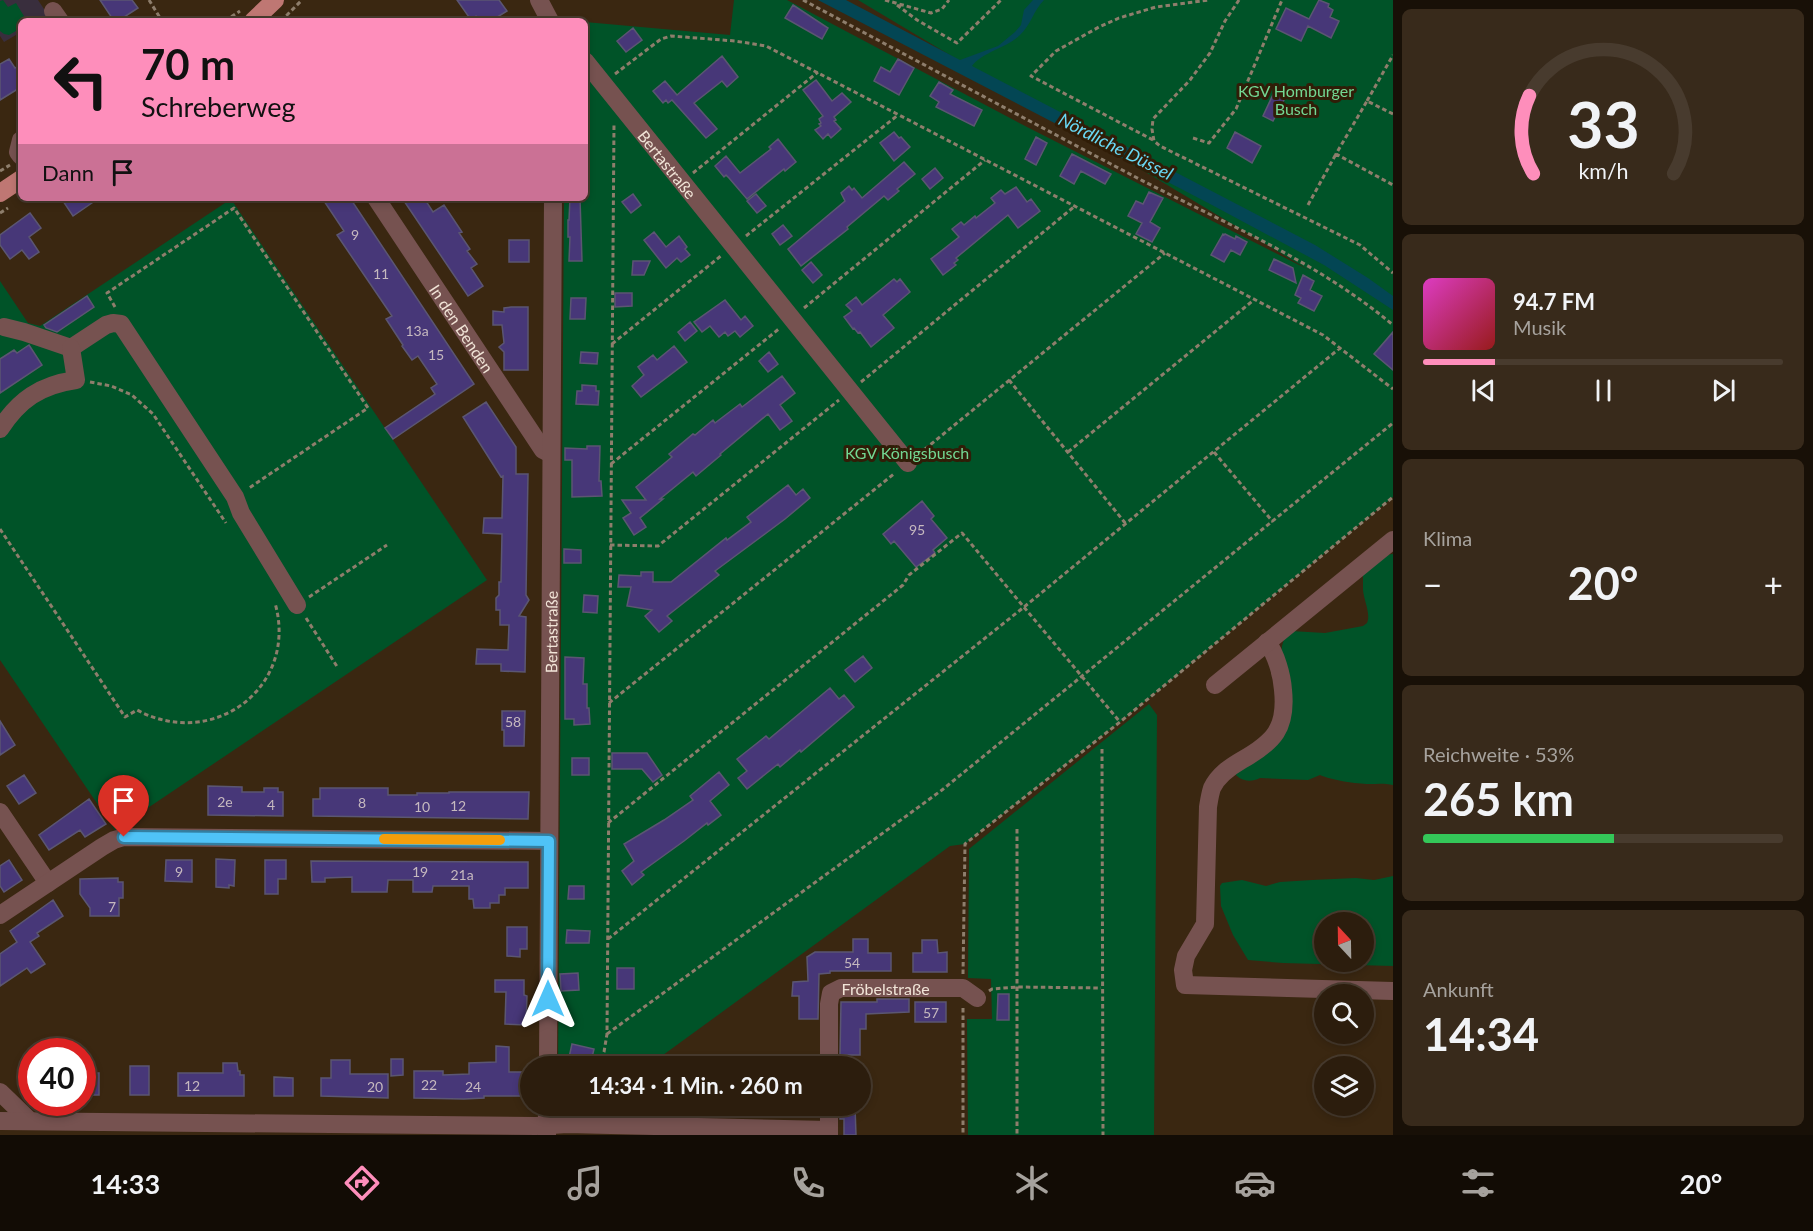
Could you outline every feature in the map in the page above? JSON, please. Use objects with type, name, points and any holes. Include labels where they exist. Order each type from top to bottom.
[{"type":"main road","points":[[257,18],[275,0]]},
{"type":"main road","points":[[0,193],[18,180]]},
{"type":"street","points":[[539,0],[548,18]]},
{"type":"street","name":"Bertastraße","points":[[588,65],[908,463]]},
{"type":"street","name":"In den Benden","points":[[378,201],[543,450],[551,454]]},
{"type":"street","name":"Bertastraße","points":[[548,1056],[553,201]]},
{"type":"street","points":[[71,348],[106,325],[121,324],[236,497],[241,513],[297,604]]},
{"type":"street","points":[[4,327],[71,348]]},
{"type":"street","points":[[0,429],[20,405],[35,393],[59,382],[76,380],[71,348]]},
{"type":"street","points":[[1215,685],[1393,540]]},
{"type":"street","points":[[1267,642],[1282,679],[1284,712],[1282,723],[1269,740],[1219,777],[1212,789],[1208,807],[1205,924],[1186,956],[1183,970],[1185,985],[1393,991]]},
{"type":"street","points":[[0,812],[48,883]]},
{"type":"street","points":[[0,915],[114,840],[124,837],[549,841]]},
{"type":"street","name":"Fröbelstraße","points":[[829,1056],[829,1004],[831,993],[841,988],[970,993]]},
{"type":"street","points":[[0,1092],[30,1121]]},
{"type":"street","points":[[0,1121],[547,1130],[567,1124],[829,1132],[829,1116]]},
{"type":"path","points":[[149,0],[160,18]]},
{"type":"path","points":[[284,18],[302,0]]},
{"type":"path","points":[[803,0],[1146,182],[1280,250],[1374,309],[1393,325]]},
{"type":"path","points":[[885,0],[931,13],[942,9],[949,0]]},
{"type":"path","points":[[897,4],[917,20],[957,43],[1001,0]]},
{"type":"path","points":[[1209,0],[1156,7],[1119,18],[1056,51],[1030,76],[1160,146],[1360,246],[1393,273]]},
{"type":"path","points":[[1154,141],[1153,119],[1190,80],[1210,53],[1225,21],[1239,0]]},
{"type":"path","points":[[1192,138],[1209,143],[1236,110],[1282,0]]},
{"type":"path","points":[[602,1056],[607,1034],[612,344],[609,90],[661,39],[671,36],[735,40],[766,46],[1323,336],[1393,389]]},
{"type":"path","points":[[1308,205],[1393,55]]},
{"type":"path","points":[[682,182],[818,72]]},
{"type":"path","points":[[1367,101],[1393,114]]},
{"type":"path","points":[[612,344],[898,115]]},
{"type":"path","points":[[1336,154],[1393,185]]},
{"type":"path","points":[[118,323],[118,313],[107,293],[234,208],[368,408],[236,497]]},
{"type":"path","points":[[609,704],[1165,253]]},
{"type":"path","points":[[1068,452],[1255,299]]},
{"type":"path","points":[[607,939],[1024,607],[1340,348]]},
{"type":"path","points":[[76,380],[111,386],[132,395],[146,406],[229,527]]},
{"type":"path","points":[[1009,380],[1126,524]]},
{"type":"path","points":[[607,1034],[942,790],[1393,423]]},
{"type":"path","points":[[1214,452],[1273,522]]},
{"type":"path","points":[[963,1135],[970,993],[965,844],[1120,722],[1393,497]]},
{"type":"path","points":[[0,529],[125,717],[137,710],[167,722],[184,724],[212,721],[249,699],[264,682],[273,662],[279,639],[279,626],[273,598]]},
{"type":"path","points":[[608,823],[903,585],[909,575],[962,533],[1120,722]]},
{"type":"path","points":[[338,668],[297,604],[387,545]]},
{"type":"path","points":[[1102,749],[1103,1135]]},
{"type":"path","points":[[1017,829],[1017,1135]]},
{"type":"path","points":[[970,993],[1017,987],[1102,988]]},
{"type":"shaded area","points":[[0,0],[38,0],[48,15],[43,18],[18,18],[18,34],[4,42],[0,36]]},
{"type":"green space","points":[[3,0],[8,7],[16,3],[25,18],[18,18],[18,30],[9,35],[0,31],[0,1]]},
{"type":"green space","name":"KGV Königsbusch","points":[[734,0],[787,0],[1027,127],[1309,270],[858,0],[1393,0],[1393,497],[1120,722],[965,844],[950,846],[662,1056],[558,1056],[564,201],[588,201],[588,22],[730,35]]},
{"type":"green space","points":[[228,201],[232,201],[487,580],[115,830],[0,660],[0,281],[28,323],[40,326]]},
{"type":"green space","points":[[1393,554],[1393,785],[1364,784],[1320,775],[1308,780],[1260,778],[1247,781],[1238,777],[1236,769],[1274,745],[1284,639],[1291,631],[1325,633],[1363,626],[1367,623],[1363,570],[1386,555]]},
{"type":"green space","points":[[1149,704],[1157,715],[1154,1135],[968,1135],[967,1019],[992,1019],[991,979],[968,978],[969,849]]},
{"type":"green space","points":[[1393,876],[1393,966],[1374,965],[1374,912],[1314,912],[1314,964],[1283,963],[1248,960],[1233,935],[1221,906],[1220,886],[1222,883],[1242,880],[1266,886],[1280,882],[1356,878],[1374,880]]},
{"type":"water","name":"Nördliche Düssel","points":[[818,0],[846,0],[960,60],[998,46],[1021,25],[1024,10],[1033,0],[1044,0],[1020,35],[972,66],[1315,245],[1393,296],[1393,310],[1324,265]]},
{"type":"building","points":[[100,0],[132,0],[138,8],[123,18],[112,18]]},
{"type":"building","points":[[457,0],[499,0],[507,11],[496,18],[477,18],[476,16],[470,18]]},
{"type":"building","points":[[1319,0],[1329,4],[1328,7],[1333,10],[1330,17],[1339,21],[1331,38],[1308,26],[1301,41],[1276,29],[1286,8],[1309,19]]},
{"type":"building","points":[[793,5],[828,28],[822,39],[785,18]]},
{"type":"building","points":[[633,28],[642,40],[626,52],[617,41]]},
{"type":"building","points":[[722,56],[738,77],[727,87],[722,81],[694,103],[717,129],[706,138],[672,100],[668,103],[666,100],[663,103],[653,91],[665,81],[677,95]]},
{"type":"building","points":[[9,59],[15,68],[18,66],[18,89],[0,100],[0,64]]},
{"type":"building","points":[[898,59],[914,68],[899,95],[874,81],[881,67],[890,72]]},
{"type":"building","points":[[816,80],[832,101],[842,93],[851,102],[834,117],[836,120],[834,121],[841,129],[831,138],[828,134],[823,139],[815,130],[821,126],[819,119],[823,116],[803,90]]},
{"type":"building","points":[[939,82],[953,90],[950,94],[982,110],[974,126],[936,107],[939,102],[930,96]]},
{"type":"building","points":[[1276,88],[1287,94],[1273,121],[1263,116]]},
{"type":"building","points":[[894,132],[910,147],[894,161],[880,143]]},
{"type":"building","points":[[1235,132],[1261,146],[1252,163],[1227,148]]},
{"type":"building","points":[[1036,137],[1047,143],[1036,165],[1025,159]]},
{"type":"building","points":[[778,139],[796,162],[747,199],[715,166],[726,156],[740,173],[771,149],[769,147]]},
{"type":"building","points":[[1072,154],[1111,174],[1105,184],[1081,171],[1074,184],[1060,176]]},
{"type":"building","points":[[904,162],[915,174],[897,189],[899,191],[888,200],[884,196],[847,227],[848,229],[801,266],[788,249],[845,201],[841,193],[849,186],[852,190],[854,188],[862,198]]},
{"type":"building","points":[[935,168],[943,178],[930,189],[922,179]]},
{"type":"building","points":[[1016,187],[1027,202],[1031,199],[1040,211],[1018,228],[1008,215],[956,258],[958,260],[954,263],[956,265],[943,275],[931,259],[959,237],[952,229],[961,222],[964,225],[975,216],[976,218],[995,203],[991,198],[1001,190],[1005,194]]},
{"type":"building","points":[[1149,192],[1163,198],[1150,222],[1160,228],[1152,242],[1136,234],[1142,223],[1128,216],[1136,201],[1143,204]]},
{"type":"building","points":[[633,194],[641,205],[631,213],[622,202]]},
{"type":"building","points":[[756,194],[766,206],[757,213],[747,201]]},
{"type":"building","points":[[63,201],[95,201],[73,216]]},
{"type":"building","points":[[324,201],[352,201],[474,384],[393,439],[385,428],[435,394],[431,388],[437,384],[418,356],[412,360],[402,346],[386,319],[392,316],[337,235],[344,231]]},
{"type":"building","points":[[404,201],[426,201],[433,212],[444,205],[462,232],[459,233],[470,249],[467,251],[477,264],[471,268],[483,286],[468,296]]},
{"type":"building","points":[[570,201],[580,201],[582,261],[569,261]]},
{"type":"building","points":[[30,213],[41,228],[29,237],[39,252],[29,259],[22,250],[10,259],[0,245],[0,235]]},
{"type":"building","points":[[783,225],[792,236],[780,245],[772,234]]},
{"type":"building","points":[[654,232],[666,247],[679,236],[690,255],[681,262],[677,258],[666,268],[644,240]]},
{"type":"building","points":[[1223,234],[1235,239],[1236,236],[1247,242],[1240,255],[1231,250],[1224,262],[1211,255]]},
{"type":"building","points":[[509,240],[529,240],[529,262],[509,262]]},
{"type":"building","points":[[1274,259],[1293,268],[1296,283],[1269,270]]},
{"type":"building","points":[[633,261],[650,261],[644,275],[632,275]]},
{"type":"building","points":[[811,262],[822,275],[813,283],[802,270]]},
{"type":"building","points":[[1303,275],[1314,281],[1310,290],[1322,296],[1314,311],[1298,303],[1301,298],[1295,295]]},
{"type":"building","points":[[894,279],[897,282],[900,279],[910,292],[883,315],[894,328],[871,347],[860,332],[853,329],[844,317],[852,311],[846,305],[856,297],[862,305]]},
{"type":"building","points":[[615,293],[632,293],[632,306],[615,307]]},
{"type":"building","points":[[87,296],[94,307],[57,332],[46,328],[44,325]]},
{"type":"building","points":[[571,298],[586,298],[585,319],[570,319]]},
{"type":"building","points":[[725,300],[741,320],[745,316],[753,326],[740,337],[735,331],[728,336],[725,332],[719,337],[710,326],[702,332],[694,322]]},
{"type":"building","points":[[528,307],[528,370],[504,370],[504,352],[499,347],[504,343],[502,325],[493,325],[493,311],[504,312],[504,308]]},
{"type":"building","points":[[690,322],[697,331],[685,341],[678,332]]},
{"type":"building","points":[[1393,332],[1393,370],[1374,354]]},
{"type":"building","points":[[29,345],[42,365],[0,393],[0,359],[14,350],[17,353]]},
{"type":"building","points":[[674,346],[687,362],[641,397],[632,386],[644,375],[638,367],[653,355],[657,360]]},
{"type":"building","points":[[581,352],[598,353],[597,364],[580,363]]},
{"type":"building","points":[[769,352],[778,364],[768,372],[759,361]]},
{"type":"building","points":[[782,376],[795,393],[780,405],[792,421],[780,430],[768,414],[696,476],[693,472],[660,499],[663,499],[640,518],[646,527],[634,535],[623,518],[631,513],[622,500],[646,500],[636,487],[672,457],[669,454],[713,420],[715,423],[740,404],[742,407]]},
{"type":"building","points":[[582,385],[596,386],[596,391],[599,391],[598,405],[576,404],[577,391],[582,391]]},
{"type":"building","points":[[486,402],[516,447],[516,474],[528,474],[526,595],[529,600],[519,616],[526,617],[525,672],[501,671],[501,664],[476,664],[477,649],[508,650],[509,625],[500,625],[500,610],[496,610],[496,598],[499,595],[499,582],[501,582],[502,534],[483,533],[484,518],[502,518],[503,476],[501,477],[463,417]]},
{"type":"building","points":[[587,446],[600,446],[599,481],[601,481],[602,496],[572,497],[572,460],[565,460],[565,448],[587,449]]},
{"type":"building","points":[[788,485],[796,495],[803,489],[810,498],[715,571],[719,575],[667,616],[672,621],[659,632],[645,616],[652,610],[627,606],[631,587],[618,587],[619,575],[641,576],[641,572],[653,572],[653,582],[671,582],[726,538],[727,540],[751,522],[747,517]]},
{"type":"building","points":[[922,501],[934,516],[931,519],[947,538],[933,550],[935,553],[916,567],[894,541],[891,544],[883,534]]},
{"type":"building","points":[[564,549],[581,550],[581,563],[564,563]]},
{"type":"building","points":[[584,595],[598,596],[597,613],[583,612]]},
{"type":"building","points":[[863,656],[872,668],[855,682],[845,670]]},
{"type":"building","points":[[565,657],[584,658],[583,684],[587,684],[590,724],[574,725],[574,719],[565,719]]},
{"type":"building","points":[[830,688],[839,699],[844,695],[854,707],[801,752],[800,750],[780,767],[778,764],[747,789],[738,778],[747,771],[737,759],[766,736],[769,739]]},
{"type":"building","points":[[502,711],[525,711],[524,746],[504,746]]},
{"type":"building","points":[[0,721],[15,745],[0,755]]},
{"type":"building","points":[[612,753],[647,753],[662,775],[653,782],[642,769],[612,769]]},
{"type":"building","points":[[572,758],[589,758],[589,775],[572,775]]},
{"type":"building","points":[[719,772],[729,785],[710,801],[721,815],[641,872],[644,875],[632,885],[622,871],[634,861],[624,844],[693,800],[690,796]]},
{"type":"building","points":[[24,775],[36,793],[19,804],[7,786]]},
{"type":"building","points":[[208,786],[242,787],[242,792],[264,792],[264,788],[278,788],[278,792],[283,792],[283,816],[208,815]]},
{"type":"building","points":[[320,788],[388,788],[388,795],[529,792],[528,819],[313,816],[313,799],[320,799]]},
{"type":"building","points":[[89,799],[106,824],[85,837],[80,830],[49,850],[39,835]]},
{"type":"building","points":[[216,859],[235,860],[234,886],[216,887]]},
{"type":"building","points":[[9,860],[22,880],[4,892],[0,886],[0,866]]},
{"type":"building","points":[[166,860],[192,860],[192,882],[165,881]]},
{"type":"building","points":[[265,860],[286,860],[286,879],[278,879],[278,894],[265,894]]},
{"type":"building","points":[[311,861],[528,862],[528,888],[505,888],[505,895],[499,895],[499,903],[490,903],[490,908],[474,908],[473,899],[469,899],[469,886],[433,886],[432,892],[413,892],[413,880],[388,880],[387,892],[352,892],[352,877],[325,878],[325,882],[312,882]]},
{"type":"building","points":[[118,878],[118,882],[123,882],[123,898],[119,898],[119,916],[90,916],[90,908],[80,894],[80,879]]},
{"type":"building","points":[[569,886],[584,886],[584,899],[568,899]]},
{"type":"building","points":[[53,900],[63,916],[37,933],[39,936],[30,942],[45,964],[31,973],[27,968],[0,986],[0,954],[17,942],[10,931]]},
{"type":"building","points":[[507,927],[527,927],[527,949],[520,949],[520,957],[507,956]]},
{"type":"building","points":[[567,930],[590,931],[589,943],[566,943]]},
{"type":"building","points":[[853,939],[868,939],[868,953],[891,953],[891,971],[830,971],[830,973],[819,974],[818,1019],[799,1019],[799,996],[792,996],[793,982],[808,981],[807,957],[815,952],[853,952]]},
{"type":"building","points":[[922,940],[937,940],[938,953],[947,952],[947,972],[913,972],[913,953],[922,953]]},
{"type":"building","points":[[617,968],[634,968],[634,989],[617,989]]},
{"type":"building","points":[[578,973],[579,990],[561,991],[560,974]]},
{"type":"building","points":[[495,980],[524,980],[524,995],[527,996],[526,1025],[505,1024],[506,992],[495,992]]},
{"type":"building","points":[[998,994],[1009,994],[1009,1020],[997,1020]]},
{"type":"building","points":[[877,999],[909,999],[909,1012],[866,1014],[866,1029],[860,1029],[860,1055],[840,1055],[841,1002],[877,1002]]},
{"type":"building","points":[[915,1002],[946,1002],[946,1022],[915,1022]]},
{"type":"building","points":[[572,1044],[594,1049],[592,1056],[569,1056]]},
{"type":"building","points":[[496,1046],[509,1047],[509,1072],[520,1072],[520,1096],[484,1096],[484,1098],[464,1099],[414,1098],[414,1071],[443,1071],[443,1075],[469,1074],[469,1063],[496,1062]]},
{"type":"building","points":[[391,1059],[403,1059],[403,1075],[391,1076]]},
{"type":"building","points":[[331,1060],[350,1060],[350,1074],[388,1074],[388,1098],[321,1096],[321,1078],[331,1078]]},
{"type":"building","points":[[223,1063],[237,1063],[240,1075],[244,1075],[244,1096],[178,1096],[178,1073],[223,1073]]},
{"type":"building","points":[[130,1066],[149,1066],[149,1095],[130,1095]]},
{"type":"building","points":[[96,1073],[99,1073],[99,1095],[96,1095]]},
{"type":"building","points":[[274,1077],[293,1078],[293,1096],[274,1096]]},
{"type":"building","points":[[840,1116],[855,1116],[856,1135],[844,1135],[844,1119],[840,1119]]},
{"type":"slow traffic","points":[[384,839],[500,840]]},
{"type":"route","points":[[124,837],[549,841],[548,999]]},
{"type":"park label","name":"KGV Homburger Busch","points":[[1296,99]]}]
